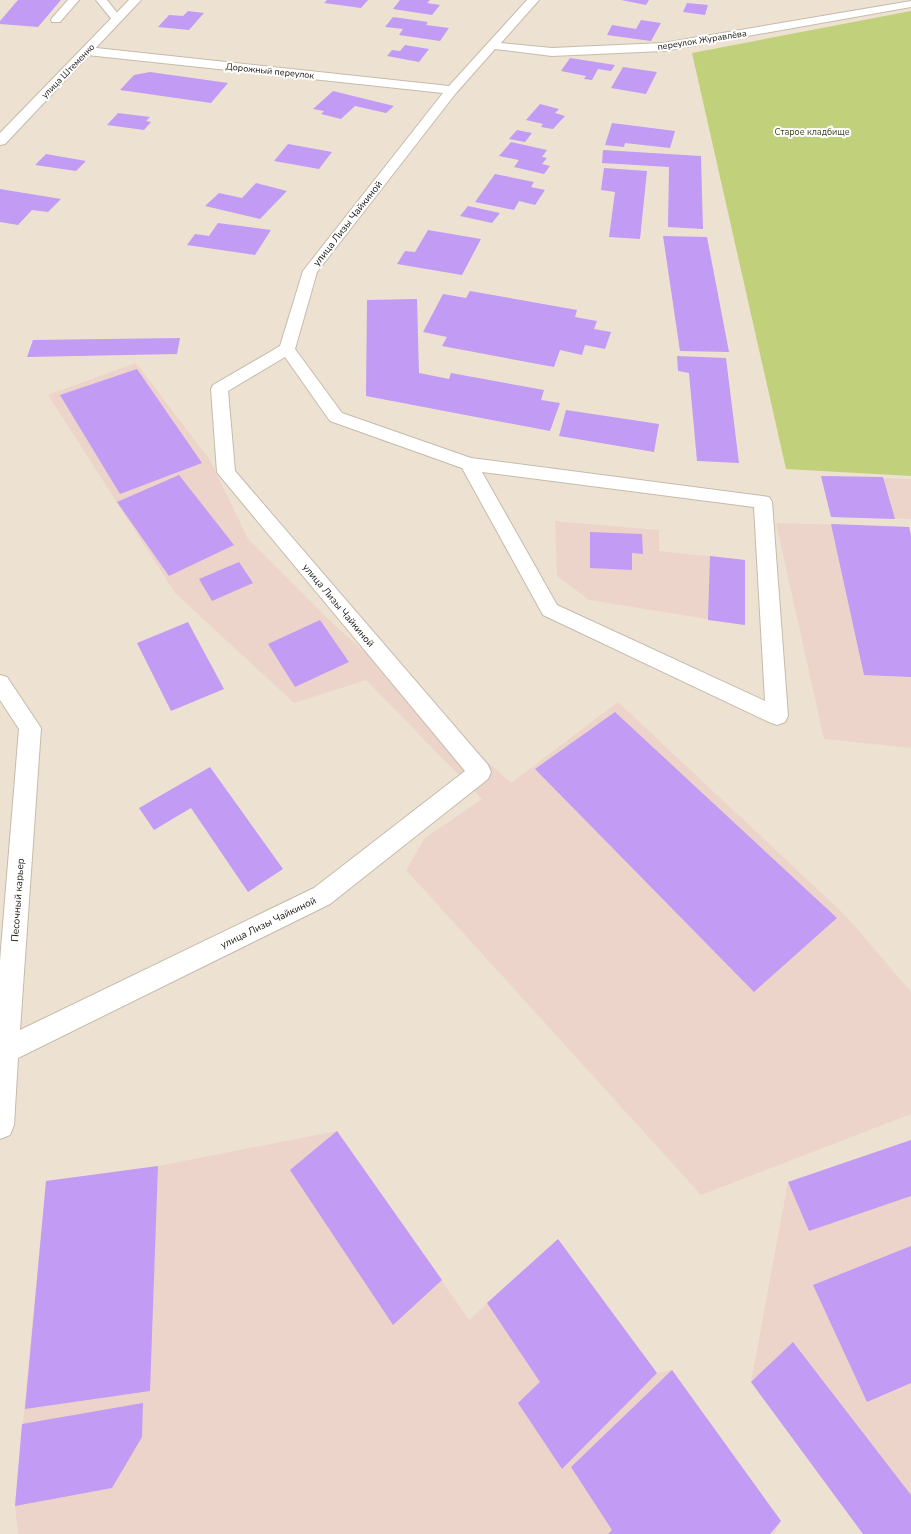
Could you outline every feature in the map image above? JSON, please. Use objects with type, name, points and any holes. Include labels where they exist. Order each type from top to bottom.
[{"type":"street","name":"улица Штеменко","points":[[0,141],[135,0]]},
{"type":"street","name":"улица Лизы Чайкиной","points":[[7,1050],[322,896],[480,772],[226,472],[219,389],[287,349],[310,271],[452,90],[491,45],[526,10],[533,0]]},
{"type":"street","name":"переулок Журавлёва","points":[[491,45],[552,52],[663,47],[911,4]]},
{"type":"street","name":"Дорожный переулок","points":[[87,51],[452,90]]},
{"type":"street","points":[[287,349],[336,417],[469,464],[763,502],[777,716],[550,610],[469,464]]},
{"type":"street","name":"Песочный карьер","points":[[0,683],[30,728],[7,1050],[0,1125]]},
{"type":"lane","points":[[56,20],[74,0]]},
{"type":"lane","points":[[101,0],[117,20]]},
{"type":"shaded area","points":[[136,363],[210,460],[248,539],[327,618],[511,783],[618,702],[846,916],[911,992],[911,1114],[701,1195],[406,870],[425,838],[482,799],[366,680],[294,703],[175,593],[48,395]]},
{"type":"shaded area","points":[[821,476],[911,479],[911,519],[831,517]]},
{"type":"shaded area","points":[[555,521],[659,530],[659,551],[745,560],[745,625],[589,600],[557,576]]},
{"type":"shaded area","points":[[776,523],[909,527],[911,536],[911,748],[824,739]]},
{"type":"shaded area","points":[[337,1131],[469,1320],[558,1239],[657,1373],[672,1370],[781,1521],[774,1534],[18,1534],[15,1506],[46,1181],[158,1166]]},
{"type":"shaded area","points":[[911,1140],[911,1534],[751,1382],[788,1182]]},
{"type":"green space","name":"Старое кладбище","points":[[911,11],[911,476],[786,469],[692,53]]},
{"type":"building","points":[[18,0],[61,0],[38,27],[0,24],[0,21]]},
{"type":"building","points":[[327,0],[368,0],[361,8],[324,3]]},
{"type":"building","points":[[400,0],[430,0],[427,3],[440,5],[432,15],[393,9]]},
{"type":"building","points":[[621,0],[649,0],[646,5]]},
{"type":"building","points":[[687,3],[708,5],[705,15],[683,12]]},
{"type":"building","points":[[188,11],[204,13],[189,30],[158,27],[169,15],[183,16]]},
{"type":"building","points":[[393,17],[428,22],[426,25],[449,28],[440,41],[399,35],[403,29],[385,27]]},
{"type":"building","points":[[641,20],[661,23],[651,41],[607,35],[612,25],[636,29]]},
{"type":"building","points":[[405,45],[429,49],[419,62],[387,56],[392,50],[400,51]]},
{"type":"building","points":[[570,58],[615,65],[611,71],[598,69],[592,80],[584,79],[586,76],[561,71]]},
{"type":"building","points":[[623,67],[657,72],[646,94],[611,88]]},
{"type":"building","points":[[150,72],[228,83],[211,103],[120,90],[134,75]]},
{"type":"building","points":[[333,91],[394,106],[386,113],[355,106],[341,119],[321,114],[324,111],[313,109]]},
{"type":"building","points":[[540,104],[559,109],[555,113],[565,116],[553,129],[541,127],[543,124],[526,120]]},
{"type":"building","points":[[118,113],[150,117],[146,121],[151,122],[144,130],[107,125]]},
{"type":"building","points":[[612,123],[675,131],[670,148],[625,143],[624,147],[605,145]]},
{"type":"building","points":[[517,130],[532,133],[525,142],[509,139]]},
{"type":"building","points":[[511,142],[547,150],[542,157],[547,158],[542,164],[550,166],[544,174],[514,167],[519,160],[499,156]]},
{"type":"building","points":[[288,144],[332,152],[319,169],[274,161]]},
{"type":"building","points":[[603,150],[701,156],[703,229],[668,227],[669,167],[602,163]]},
{"type":"building","points":[[46,154],[86,161],[76,171],[35,165]]},
{"type":"building","points":[[604,168],[647,171],[640,239],[609,237],[615,192],[601,190]]},
{"type":"building","points":[[495,174],[534,182],[531,187],[545,190],[535,205],[519,201],[514,210],[475,202]]},
{"type":"building","points":[[256,183],[287,191],[260,219],[205,206],[219,193],[242,198]]},
{"type":"building","points":[[0,189],[61,199],[48,212],[32,210],[18,225],[0,222]]},
{"type":"building","points":[[468,206],[500,213],[492,223],[460,216]]},
{"type":"building","points":[[218,223],[271,230],[255,255],[187,245],[195,234],[209,236]]},
{"type":"building","points":[[428,230],[481,239],[462,275],[397,264],[405,251],[415,252]]},
{"type":"building","points":[[663,236],[707,237],[729,352],[680,351]]},
{"type":"building","points":[[470,291],[577,310],[575,317],[597,321],[594,329],[611,332],[605,349],[585,345],[582,355],[560,350],[554,367],[442,346],[447,337],[423,332],[443,294],[466,298]]},
{"type":"building","points":[[417,299],[419,373],[449,379],[451,373],[544,390],[541,400],[560,403],[550,431],[366,396],[367,300]]},
{"type":"building","points":[[180,338],[177,354],[27,357],[33,340]]},
{"type":"building","points":[[677,356],[726,358],[739,463],[697,461],[689,373],[678,371]]},
{"type":"building","points":[[137,369],[202,463],[120,494],[60,395]]},
{"type":"building","points":[[566,410],[659,424],[654,452],[559,436]]},
{"type":"building","points":[[179,475],[234,545],[169,576],[117,502]]},
{"type":"building","points":[[821,476],[883,477],[895,519],[831,517]]},
{"type":"building","points":[[831,524],[909,527],[911,535],[911,677],[864,675]]},
{"type":"building","points":[[590,532],[642,534],[643,554],[632,553],[632,570],[590,568]]},
{"type":"building","points":[[710,556],[745,560],[745,625],[708,620]]},
{"type":"building","points":[[239,562],[253,583],[212,601],[199,579]]},
{"type":"building","points":[[320,620],[349,662],[295,687],[268,644]]},
{"type":"building","points":[[188,622],[224,689],[171,711],[137,643]]},
{"type":"building","points":[[615,712],[837,918],[754,992],[535,769]]},
{"type":"building","points":[[210,767],[283,869],[248,892],[191,808],[154,830],[139,808]]},
{"type":"building","points":[[337,1131],[442,1280],[393,1325],[290,1170]]},
{"type":"building","points":[[911,1140],[911,1196],[809,1231],[788,1182]]},
{"type":"building","points":[[158,1166],[150,1391],[25,1409],[46,1181]]},
{"type":"building","points":[[558,1239],[657,1373],[562,1469],[518,1403],[540,1382],[487,1303]]},
{"type":"building","points":[[911,1246],[911,1383],[867,1402],[813,1285]]},
{"type":"building","points":[[793,1342],[911,1495],[911,1534],[863,1534],[751,1382]]},
{"type":"building","points":[[672,1370],[781,1521],[770,1534],[608,1534],[612,1530],[571,1467]]},
{"type":"building","points":[[143,1403],[142,1437],[112,1488],[15,1506],[22,1424]]}]
